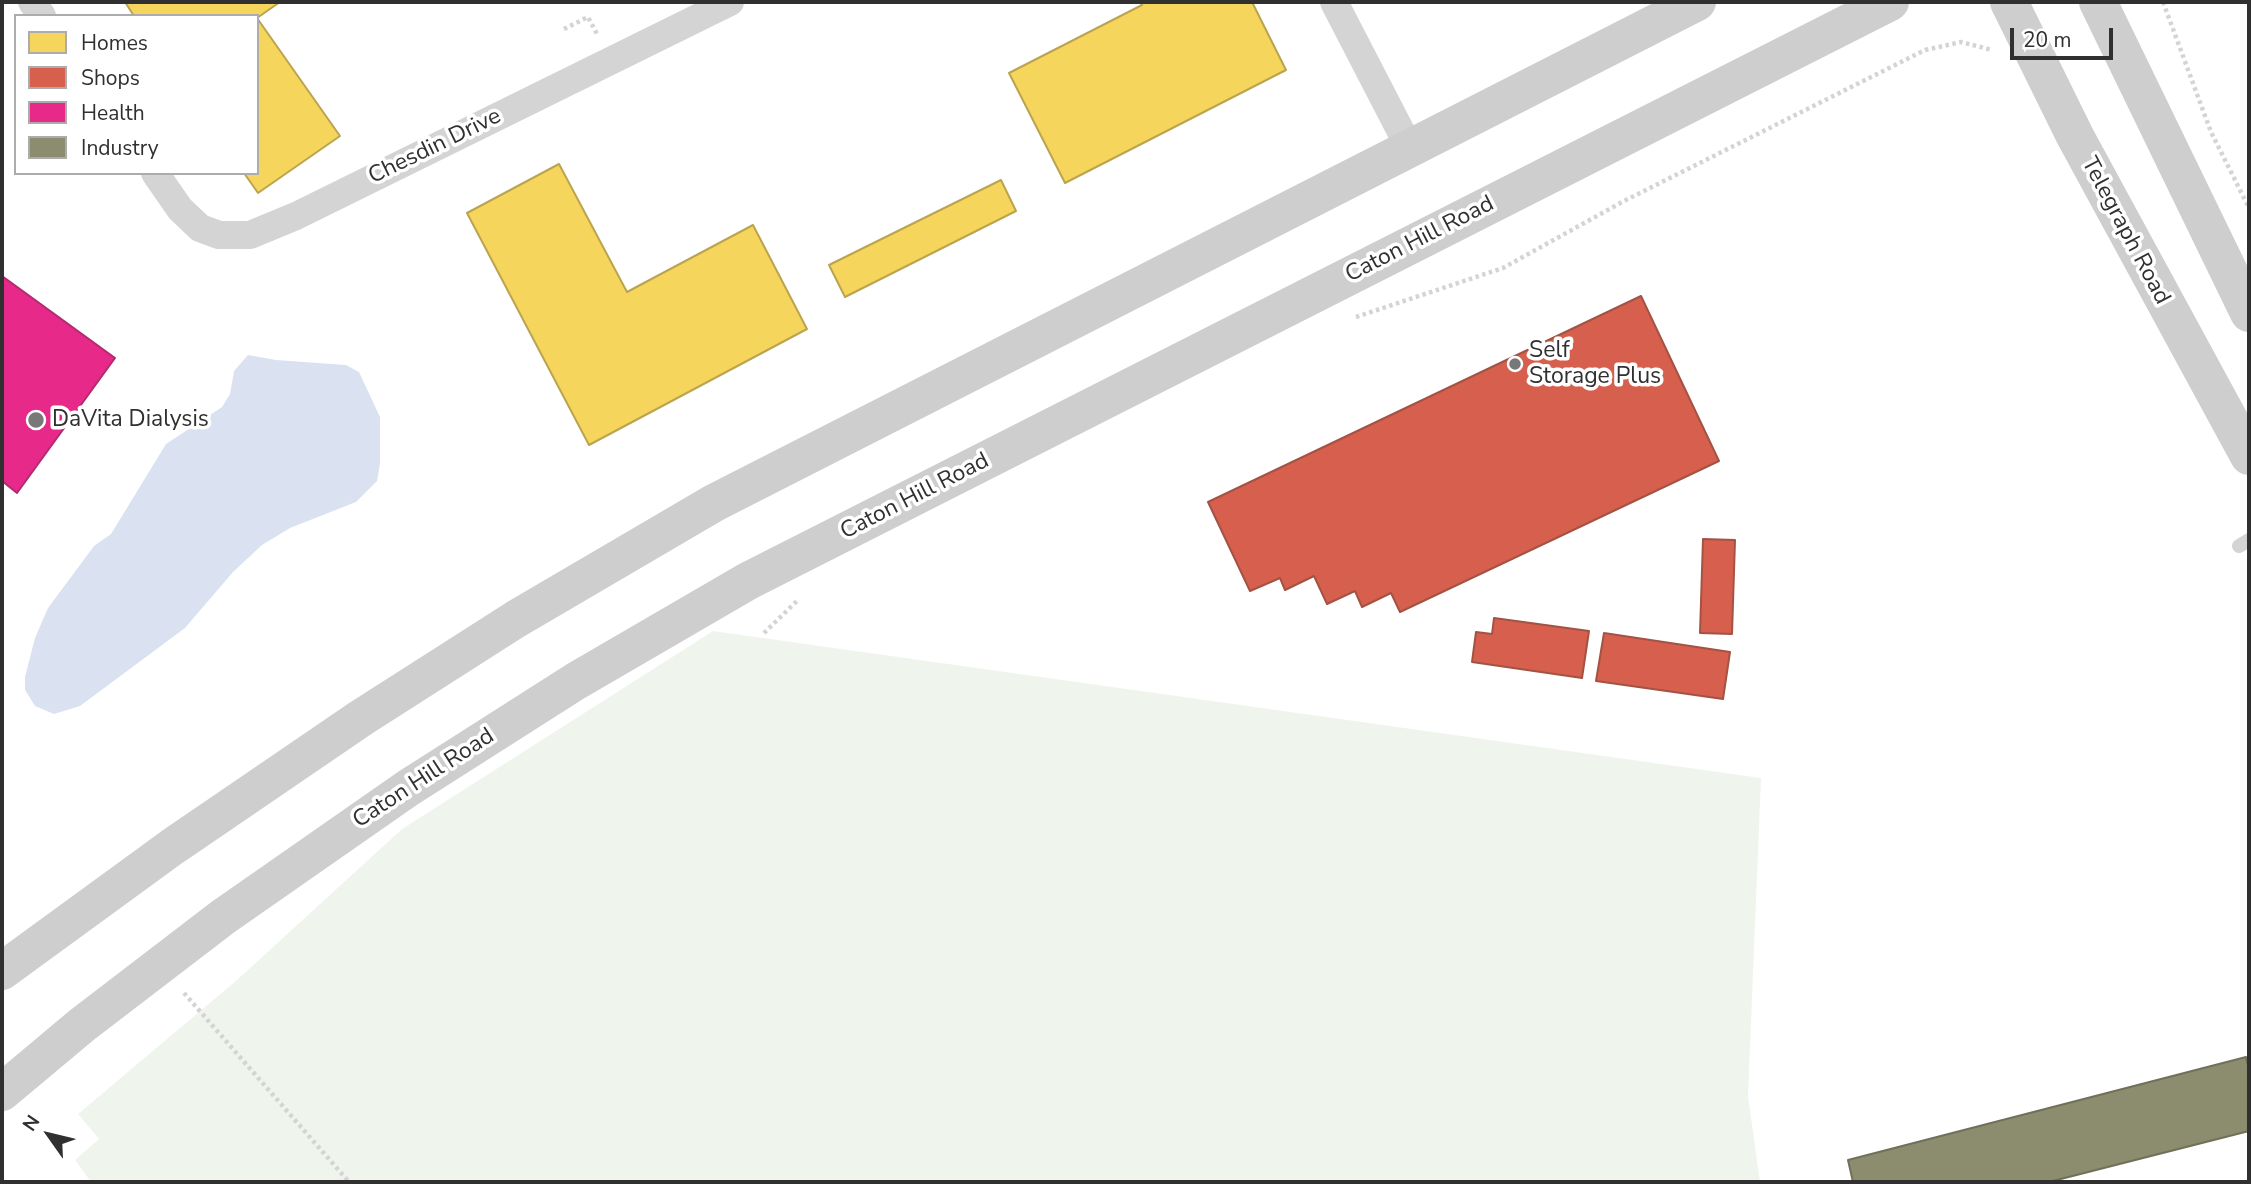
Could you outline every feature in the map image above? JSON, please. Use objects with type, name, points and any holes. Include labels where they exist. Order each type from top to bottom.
[{"type":"main road","points":[[2,971],[172,847],[361,718],[516,620],[714,503],[1697,2]]},
{"type":"main road","name":"Caton Hill Road","points":[[2,1091],[82,1025],[223,917],[408,788],[576,681],[691,614],[800,555],[1890,2]]},
{"type":"main road","name":"Telegraph Road","points":[[2008,2],[2075,136],[2249,456]]},
{"type":"main road","points":[[2098,2],[2249,313]]},
{"type":"street","name":"Chesdin Drive","points":[[156,175],[180,209],[200,228],[219,235],[250,235],[308,210],[730,2]]},
{"type":"street","points":[[1335,2],[1410,149]]},
{"type":"path","points":[[2163,2],[2208,125],[2249,208]]},
{"type":"path","points":[[564,29],[588,16],[596,34],[601,35]]},
{"type":"path","points":[[1346,321],[1503,268],[1624,201],[1925,50],[1961,42],[1972,43],[1990,52]]},
{"type":"path","points":[[205,1016],[349,1182]]},
{"type":"shaded area","points":[[713,631],[1761,778],[1748,1096],[1760,1182],[91,1182],[75,1160],[99,1139],[78,1114],[237,980],[402,829]]},
{"type":"water","points":[[248,355],[276,360],[346,365],[359,372],[380,417],[380,464],[377,481],[356,502],[290,528],[262,545],[233,572],[185,628],[80,706],[54,714],[35,706],[25,690],[25,677],[35,638],[48,608],[94,546],[111,534],[166,444],[222,407],[230,394],[234,371]]},
{"type":"building: Homes","points":[[125,2],[280,2],[259,17],[259,14],[133,14]]},
{"type":"building: Homes","points":[[1141,2],[1252,2],[1286,70],[1065,183],[1009,73],[1142,5]]},
{"type":"building: Homes","points":[[259,21],[340,136],[258,193],[245,175],[259,175]]},
{"type":"building: Homes","points":[[559,164],[627,292],[753,225],[807,329],[589,445],[467,213]]},
{"type":"building: Homes","points":[[1001,180],[1016,211],[845,297],[829,265]]},
{"type":"building: Shops","points":[[1641,296],[1719,461],[1400,612],[1391,593],[1362,607],[1355,591],[1327,604],[1314,576],[1285,590],[1280,578],[1250,591],[1208,502]]},
{"type":"building: Shops","points":[[1703,539],[1735,540],[1732,634],[1700,633]]},
{"type":"building: Shops","points":[[1494,618],[1589,631],[1582,678],[1472,662],[1476,632],[1492,634]]},
{"type":"building: Shops","points":[[1604,633],[1730,652],[1723,699],[1596,681]]},
{"type":"building: Health","name":"DaVita Dialysis","points":[[2,276],[115,358],[17,493],[2,481]]},
{"type":"building: Industry","points":[[2246,1057],[2249,1070],[2249,1131],[2049,1182],[1853,1182],[1848,1160]]},
{"type":"place","name":"Self Storage Plus","points":[[1515,364]]},
{"type":"place","name":"DaVita Dialysis","points":[[36,420]]}]
